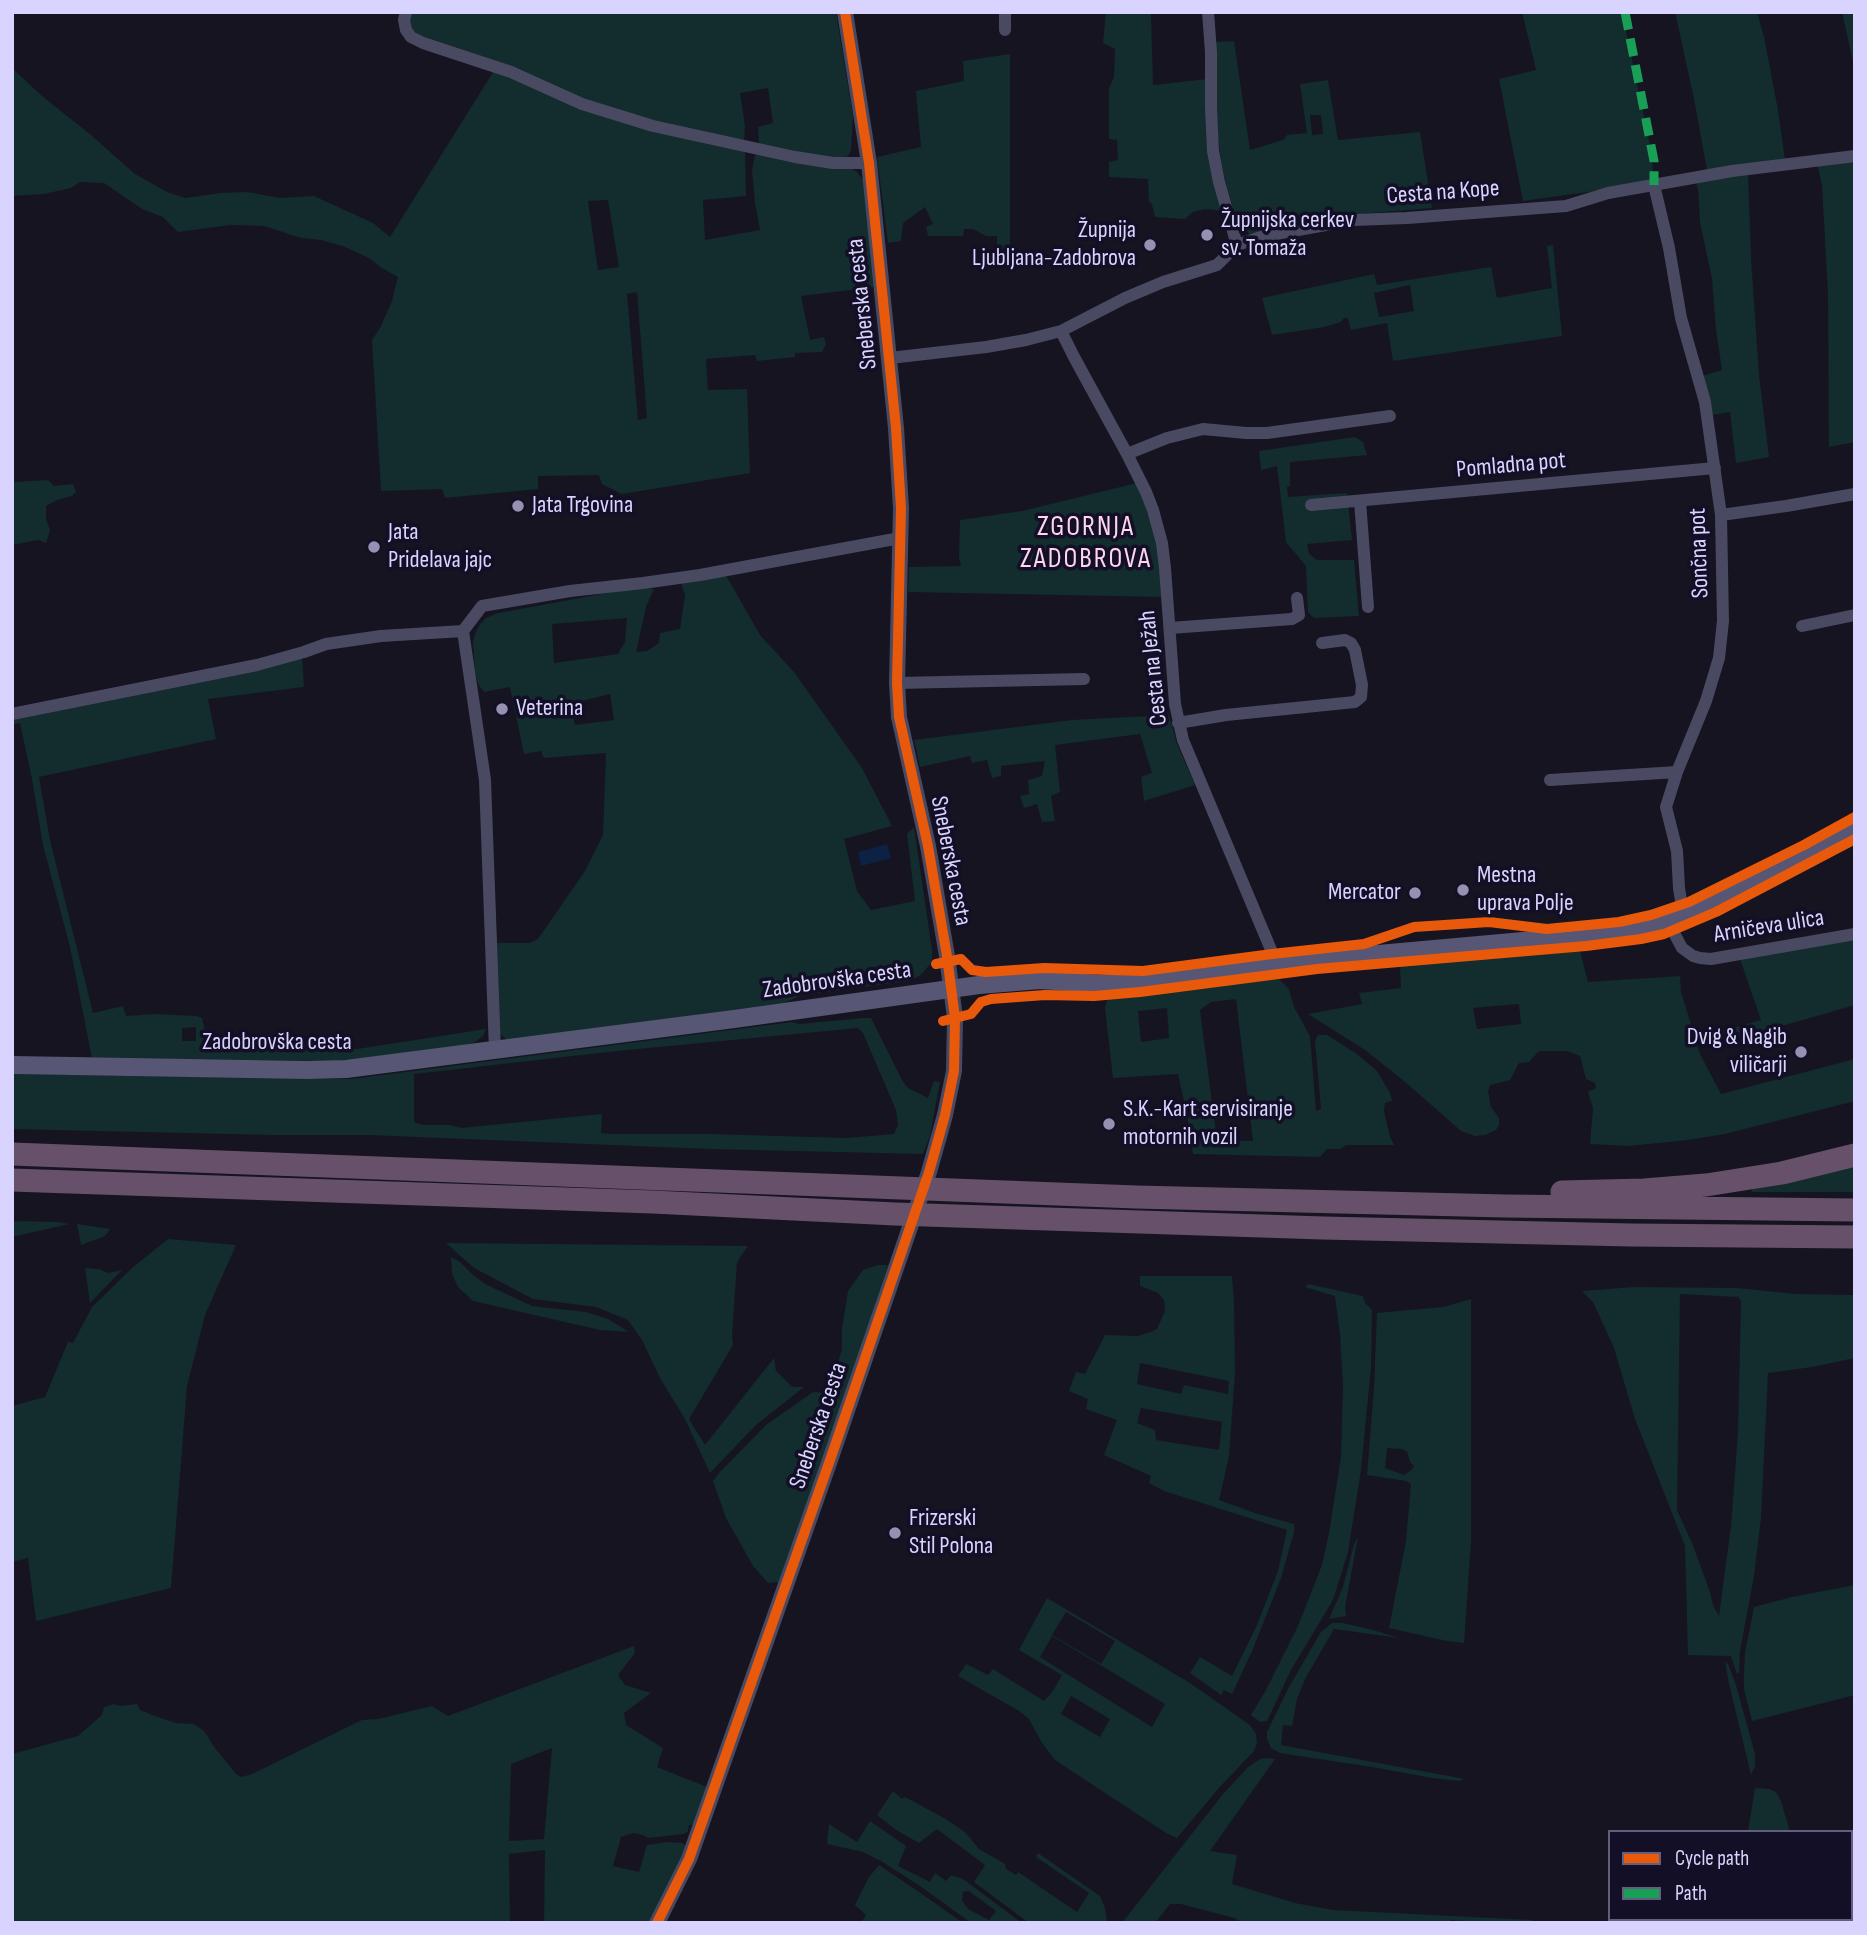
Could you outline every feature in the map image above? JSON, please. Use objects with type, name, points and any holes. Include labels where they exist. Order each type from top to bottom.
[{"type":"highway","points":[[12,1154],[951,1190],[1505,1206],[1855,1210]]},
{"type":"highway","points":[[1505,1206],[1528,1197],[1554,1192],[1670,1189],[1744,1180],[1855,1155]]},
{"type":"highway","points":[[12,1180],[1116,1222],[1855,1237]]},
{"type":"highway","points":[[1797,1236],[1842,1250],[1855,1251]]},
{"type":"main road","name":"Zadobrovška cesta","points":[[12,1065],[320,1070],[495,1051],[951,989],[1040,980],[1128,983],[1277,964],[1612,933],[1675,917],[1720,898],[1855,828]]},
{"type":"street","points":[[406,12],[406,30],[411,37],[511,72],[582,104],[653,126],[795,157],[833,163],[869,163]]},
{"type":"street","name":"Sneberska cesta","points":[[657,1923],[689,1859],[887,1295],[936,1148],[951,1094],[954,1071],[955,1030],[951,989],[928,846],[901,729],[897,683],[900,538],[898,455],[869,163],[845,12]]},
{"type":"street","points":[[1004,12],[1005,30]]},
{"type":"street","points":[[1208,12],[1212,51],[1213,151],[1237,245]]},
{"type":"street","name":"Cesta na Kope","points":[[890,358],[1013,342],[1061,331],[1125,298],[1163,282],[1217,265],[1237,245],[1264,236],[1354,220],[1566,206],[1608,193],[1732,171],[1855,156]]},
{"type":"street","name":"Sončna pot","points":[[1654,185],[1669,248],[1681,318],[1705,402],[1720,515],[1723,621],[1719,658],[1706,701],[1666,807],[1677,852],[1679,888],[1675,917]]},
{"type":"street","name":"Cesta na Ježah","points":[[1061,331],[1146,492],[1162,543],[1178,723],[1186,750],[1277,964]]},
{"type":"street","points":[[1127,454],[1203,429],[1267,433],[1390,416]]},
{"type":"street","name":"Pomladna pot","points":[[1311,505],[1715,468]]},
{"type":"street","points":[[1720,515],[1855,494]]},
{"type":"street","points":[[1360,501],[1368,607]]},
{"type":"street","points":[[495,1051],[485,780],[463,631],[482,606],[570,591],[700,575],[900,538]]},
{"type":"street","points":[[1170,628],[1292,619],[1298,615],[1297,598]]},
{"type":"street","points":[[1802,626],[1855,615]]},
{"type":"street","points":[[12,714],[257,665],[326,644],[381,636],[463,631]]},
{"type":"street","points":[[1178,723],[1355,702],[1361,697],[1362,685],[1351,643],[1345,640],[1322,643]]},
{"type":"street","points":[[897,683],[1084,679]]},
{"type":"street","points":[[1550,780],[1677,772]]},
{"type":"street","name":"Arničeva ulica","points":[[1675,917],[1682,948],[1700,958],[1711,959],[1855,934]]},
{"type":"green space","points":[[409,12],[836,12],[853,116],[851,150],[848,156],[837,159],[759,145],[758,127],[773,123],[768,88],[740,93],[745,126],[744,142],[633,117],[423,39],[411,28]]},
{"type":"green space","points":[[1106,12],[1151,12],[1153,85],[1207,79],[1227,215],[1205,209],[1193,212],[1185,219],[1155,217],[1149,201],[1148,179],[1109,177],[1109,162],[1118,160],[1117,140],[1109,139],[1109,88],[1114,77],[1115,49],[1103,43]]},
{"type":"green space","points":[[1522,12],[1622,12],[1651,150],[1651,178],[1588,192],[1523,201],[1499,79],[1536,70]]},
{"type":"green space","points":[[1675,12],[1757,12],[1778,110],[1785,160],[1707,170]]},
{"type":"green space","points":[[1842,12],[1855,12],[1855,81],[1853,62]]},
{"type":"green space","points":[[1234,41],[1250,150],[1283,140],[1287,135],[1307,133],[1300,84],[1328,80],[1338,140],[1420,132],[1432,208],[1305,220],[1250,234],[1242,228],[1235,214],[1221,162],[1214,42]],"holes":[[[1310,115],[1321,115],[1323,134],[1312,135]]]},
{"type":"green space","points":[[1010,54],[1010,269],[997,267],[997,236],[986,236],[973,229],[964,229],[963,236],[928,236],[926,227],[933,224],[925,207],[903,223],[901,241],[888,243],[877,157],[921,147],[916,91],[964,81],[963,61]]},
{"type":"green space","points":[[12,68],[135,174],[167,192],[185,198],[247,192],[280,198],[314,196],[373,223],[390,237],[495,69],[572,103],[745,149],[746,196],[703,200],[705,240],[760,230],[752,170],[755,156],[759,152],[849,167],[863,180],[875,287],[801,296],[810,340],[824,337],[826,344],[822,352],[795,353],[795,357],[757,361],[755,355],[706,359],[708,390],[747,389],[750,473],[622,494],[602,484],[599,475],[538,476],[538,489],[445,498],[442,489],[381,491],[372,340],[392,301],[398,277],[369,258],[343,246],[301,238],[265,226],[231,225],[178,232],[163,217],[142,209],[104,183],[80,182],[71,188],[44,194],[12,196]],"holes":[[[608,200],[619,267],[598,270],[588,201]],[[637,292],[647,418],[638,420],[627,294]]]},
{"type":"green space","points":[[1855,160],[1855,442],[1829,447],[1828,295],[1822,185],[1817,163]]},
{"type":"green space","points":[[1748,171],[1759,375],[1769,457],[1736,463],[1730,412],[1713,415],[1702,376],[1722,370],[1712,279],[1700,222],[1695,180]]},
{"type":"green space","points":[[1553,245],[1562,336],[1393,361],[1387,323],[1351,330],[1348,318],[1344,318],[1341,322],[1324,327],[1272,335],[1262,298],[1374,274],[1377,285],[1491,267],[1497,298],[1552,288],[1547,246]],"holes":[[[1410,285],[1414,311],[1379,317],[1374,293]]]},
{"type":"green space","points":[[1355,437],[1363,442],[1367,455],[1290,462],[1288,497],[1347,493],[1352,540],[1307,544],[1309,554],[1317,560],[1354,560],[1359,616],[1314,618],[1308,612],[1306,566],[1286,542],[1277,466],[1261,470],[1259,451]]},
{"type":"green space","points":[[12,474],[15,482],[48,480],[54,486],[73,484],[76,492],[72,496],[46,506],[46,519],[50,530],[46,543],[38,540],[12,545]]},
{"type":"green space","points":[[1137,483],[1155,533],[1164,597],[908,592],[909,567],[961,566],[960,520],[1022,511]]},
{"type":"green space","points":[[727,577],[760,635],[794,672],[862,768],[892,826],[844,839],[857,891],[871,910],[915,901],[907,834],[914,827],[932,962],[920,976],[908,981],[802,995],[784,1003],[507,1040],[500,1034],[497,943],[530,943],[538,939],[585,871],[603,835],[606,753],[544,758],[541,751],[524,754],[510,687],[484,692],[478,684],[473,642],[475,634],[486,618],[498,613],[640,587],[654,589],[646,607],[636,652],[647,651],[659,643],[660,633],[680,629],[685,595],[681,583]],"holes":[[[627,618],[625,642],[618,654],[554,663],[552,624]],[[610,694],[614,720],[575,725],[570,704]]]},
{"type":"green space","points":[[302,657],[304,687],[208,699],[216,739],[39,777],[50,840],[93,1013],[123,1006],[126,1016],[196,1016],[202,1018],[209,1048],[357,1049],[486,1029],[483,1036],[464,1047],[334,1061],[92,1058],[70,947],[43,845],[20,723],[12,725],[12,718]],"holes":[[[196,1027],[196,1041],[182,1041],[182,1028]]]},
{"type":"green space","points":[[1169,715],[1177,744],[1195,785],[1144,801],[1141,777],[1152,773],[1140,734],[1055,745],[1060,792],[1051,796],[1055,821],[1042,822],[1037,804],[1024,808],[1020,796],[1029,794],[1028,780],[1042,776],[1045,761],[1001,766],[1001,776],[992,778],[987,760],[972,763],[970,756],[920,767],[914,740],[1072,720]]},
{"type":"green space","points":[[1855,939],[1855,1005],[1712,1046],[1708,1043],[1705,1036],[1761,1020],[1740,959]]},
{"type":"green space","points":[[1580,951],[1588,982],[1680,976],[1681,992],[1700,1054],[1721,1094],[1855,1059],[1855,1101],[1725,1134],[1629,1146],[1590,1144],[1593,1108],[1588,1092],[1596,1088],[1595,1083],[1586,1079],[1580,1056],[1567,1051],[1539,1051],[1529,1062],[1519,1063],[1510,1080],[1490,1085],[1488,1092],[1491,1107],[1499,1118],[1499,1125],[1496,1130],[1475,1136],[1461,1131],[1365,1050],[1308,1014],[1362,1004],[1359,993],[1401,988],[1400,966]],"holes":[[[1519,1004],[1521,1024],[1477,1029],[1473,1008]]]},
{"type":"green space","points":[[1273,978],[1280,980],[1289,989],[1294,1007],[1310,1036],[1316,1111],[1321,1109],[1315,1041],[1318,1035],[1327,1035],[1357,1054],[1377,1071],[1392,1101],[1385,1103],[1384,1111],[1394,1145],[1346,1145],[1341,1149],[1327,1149],[1320,1157],[1193,1154],[1178,1074],[1113,1078],[1105,1008],[1107,999]],"holes":[[[1236,999],[1253,1141],[1217,1141],[1200,1010],[1211,1002]],[[1167,1008],[1169,1038],[1141,1042],[1138,1011]]]},
{"type":"green space","points":[[871,1018],[908,1088],[928,1098],[934,1081],[940,1082],[930,1136],[923,1154],[710,1149],[368,1135],[12,1129],[12,1074],[351,1079],[792,1022],[799,1024]],"holes":[[[858,1028],[863,1033],[896,1110],[898,1125],[894,1134],[847,1138],[611,1134],[601,1133],[602,1114],[462,1128],[414,1122],[414,1074]]]},
{"type":"green space","points":[[1855,1165],[1855,1192],[1752,1192],[1751,1188]]},
{"type":"green space","points":[[12,1221],[58,1222],[69,1224],[12,1237]]},
{"type":"green space","points":[[77,1224],[110,1229],[105,1236],[81,1245]]},
{"type":"green space","points":[[168,1239],[236,1245],[205,1315],[187,1386],[171,1588],[36,1621],[28,1558],[12,1562],[12,1406],[45,1397],[68,1342],[73,1343],[92,1307],[132,1268]]},
{"type":"green space","points":[[446,1243],[748,1246],[737,1262],[733,1345],[689,1419],[705,1445],[774,1358],[776,1371],[792,1387],[804,1387],[756,1425],[710,1473],[685,1419],[660,1378],[642,1340],[628,1320],[596,1307],[533,1299],[474,1268]]},
{"type":"green space","points":[[451,1257],[485,1284],[532,1306],[586,1312],[608,1319],[629,1332],[600,1330],[473,1301],[458,1287],[452,1274]]},
{"type":"green space","points":[[888,1265],[852,1377],[779,1582],[768,1583],[753,1566],[726,1518],[713,1481],[766,1425],[813,1392],[827,1393],[842,1350],[842,1329],[848,1291],[863,1270]]},
{"type":"green space","points":[[85,1268],[108,1273],[122,1270],[90,1303]]},
{"type":"green space","points":[[1140,1276],[1232,1276],[1235,1373],[1229,1456],[1219,1500],[1294,1524],[1281,1578],[1232,1694],[1224,1690],[1221,1695],[1190,1673],[1200,1657],[1232,1676],[1257,1625],[1278,1571],[1287,1530],[1164,1491],[1149,1483],[1151,1476],[1104,1455],[1117,1420],[1086,1409],[1088,1399],[1069,1391],[1076,1372],[1085,1374],[1105,1335],[1138,1336],[1157,1329],[1165,1311],[1164,1300],[1158,1293],[1140,1286]],"holes":[[[1140,1363],[1229,1381],[1228,1394],[1184,1385],[1181,1394],[1137,1384]],[[1141,1408],[1222,1422],[1219,1450],[1156,1440],[1155,1430],[1137,1423]]]},
{"type":"green space","points":[[1308,1284],[1363,1296],[1365,1303],[1372,1310],[1371,1368],[1361,1470],[1348,1552],[1333,1600],[1291,1670],[1267,1721],[1260,1722],[1251,1715],[1298,1626],[1322,1565],[1341,1457],[1343,1386],[1335,1296],[1305,1287]]},
{"type":"green space","points":[[1634,1287],[1736,1288],[1796,1294],[1855,1295],[1855,1358],[1768,1373],[1761,1518],[1737,1674],[1731,1656],[1688,1655],[1685,1546],[1635,1419],[1614,1348],[1593,1302],[1582,1291]],"holes":[[[1680,1294],[1738,1297],[1741,1301],[1738,1433],[1731,1526],[1719,1616],[1677,1510]]]},
{"type":"green space","points":[[1471,1299],[1471,1542],[1464,1643],[1389,1628],[1406,1541],[1411,1484],[1367,1475],[1377,1313],[1443,1307]],"holes":[[[1387,1448],[1407,1452],[1414,1466],[1404,1475],[1385,1468]]]},
{"type":"green space","points":[[1358,1537],[1345,1607],[1346,1616],[1329,1619],[1343,1587]]},
{"type":"green space","points":[[1855,1585],[1855,1695],[1752,1721],[1744,1689],[1744,1671],[1754,1607]]},
{"type":"green space","points":[[1047,1598],[1190,1683],[1250,1725],[1256,1734],[1254,1751],[1177,1838],[1055,1760],[1029,1719],[958,1676],[966,1664],[988,1675],[993,1669],[1044,1701],[1062,1675],[1019,1650]],"holes":[[[1066,1612],[1115,1641],[1101,1664],[1052,1635]],[[1052,1636],[1165,1704],[1152,1727],[1040,1657]],[[1071,1696],[1110,1719],[1100,1737],[1061,1714]]]},
{"type":"green space","points":[[1332,1623],[1343,1623],[1399,1638],[1334,1629],[1305,1679],[1297,1699],[1292,1726],[1283,1725],[1281,1745],[1465,1779],[1459,1781],[1432,1778],[1280,1753],[1271,1748],[1267,1732],[1321,1632]]},
{"type":"green space","points":[[634,1646],[635,1653],[618,1675],[625,1685],[651,1693],[624,1713],[626,1725],[663,1748],[657,1767],[707,1787],[694,1825],[689,1825],[684,1834],[648,1838],[633,1833],[621,1837],[613,1866],[639,1872],[647,1845],[668,1842],[687,1846],[649,1923],[544,1923],[545,1850],[509,1854],[510,1923],[12,1923],[12,1754],[78,1736],[102,1715],[104,1707],[137,1704],[140,1710],[155,1716],[176,1723],[194,1724],[204,1731],[241,1777],[362,1720],[378,1719],[432,1706],[448,1716]],"holes":[[[552,1748],[544,1839],[509,1841],[511,1764]]]},
{"type":"green space","points":[[1725,1661],[1736,1685],[1755,1754],[1755,1766],[1751,1775],[1729,1684]]},
{"type":"green space","points":[[1260,1759],[1275,1759],[1210,1851],[1237,1855],[1232,1884],[1295,1903],[1333,1910],[1532,1920],[1530,1923],[1467,1923],[1451,1920],[1450,1923],[1244,1923],[1181,1904],[1170,1904],[1155,1923],[1122,1923],[1223,1794],[1248,1767]]},
{"type":"green space","points":[[1755,1788],[1776,1792],[1789,1830],[1748,1830]]},
{"type":"green space","points":[[893,1791],[902,1799],[905,1797],[946,1819],[966,1833],[979,1849],[1005,1864],[1006,1869],[1016,1875],[1018,1872],[1077,1912],[1089,1893],[1036,1857],[1038,1853],[1100,1896],[1107,1923],[1029,1923],[974,1882],[985,1865],[937,1829],[919,1843],[877,1815]]},
{"type":"green space","points":[[870,1821],[906,1846],[898,1866],[930,1882],[935,1873],[946,1881],[951,1875],[963,1879],[1022,1923],[971,1923],[881,1861],[863,1852],[827,1844],[829,1824],[857,1842]],"holes":[[[969,1891],[996,1911],[989,1920],[968,1909],[962,1901],[963,1892]]]},
{"type":"green space","points":[[879,1865],[963,1923],[861,1923],[866,1915],[855,1905],[869,1877]]},
{"type":"water","points":[[887,844],[891,858],[861,866],[858,852]]},
{"type":"marked path","points":[[1625,12],[1654,161],[1654,185]]},
{"type":"cycle path","points":[[657,1923],[689,1859],[829,1463],[929,1172],[954,1071],[955,1018],[947,956],[928,846],[899,717],[897,683],[901,508],[896,428],[869,163],[845,12]]},
{"type":"cycle path","points":[[936,964],[961,959],[972,970],[986,972],[1044,968],[1143,971],[1364,944],[1414,927],[1489,922],[1547,929],[1619,922],[1689,902],[1855,817]]},
{"type":"cycle path","points":[[943,1021],[971,1014],[981,1002],[991,999],[1140,992],[1317,969],[1641,939],[1664,934],[1716,912],[1855,839]]},
{"type":"place","name":"Župnijska cerkev sv. Tomaža","points":[[1207,235]]},
{"type":"place","name":"Župnija Ljubljana-Zadobrova","points":[[1150,245]]},
{"type":"place","name":"Jata Trgovina","points":[[518,506]]},
{"type":"place","name":"Jata Pridelava jajc","points":[[374,547]]},
{"type":"place","name":"Veterina","points":[[502,709]]},
{"type":"place","name":"Mestna uprava Polje","points":[[1463,890]]},
{"type":"place","name":"Mercator","points":[[1415,893]]},
{"type":"place","name":"Dvig & Nagib viličarji","points":[[1801,1052]]},
{"type":"place","name":"S.K.-Kart servisiranje motornih vozil","points":[[1109,1124]]},
{"type":"place","name":"Frizerski Stil Polona","points":[[895,1533]]},
{"type":"district","name":"ZGORNJA ZADOBROVA","points":[[1086,544]]}]
